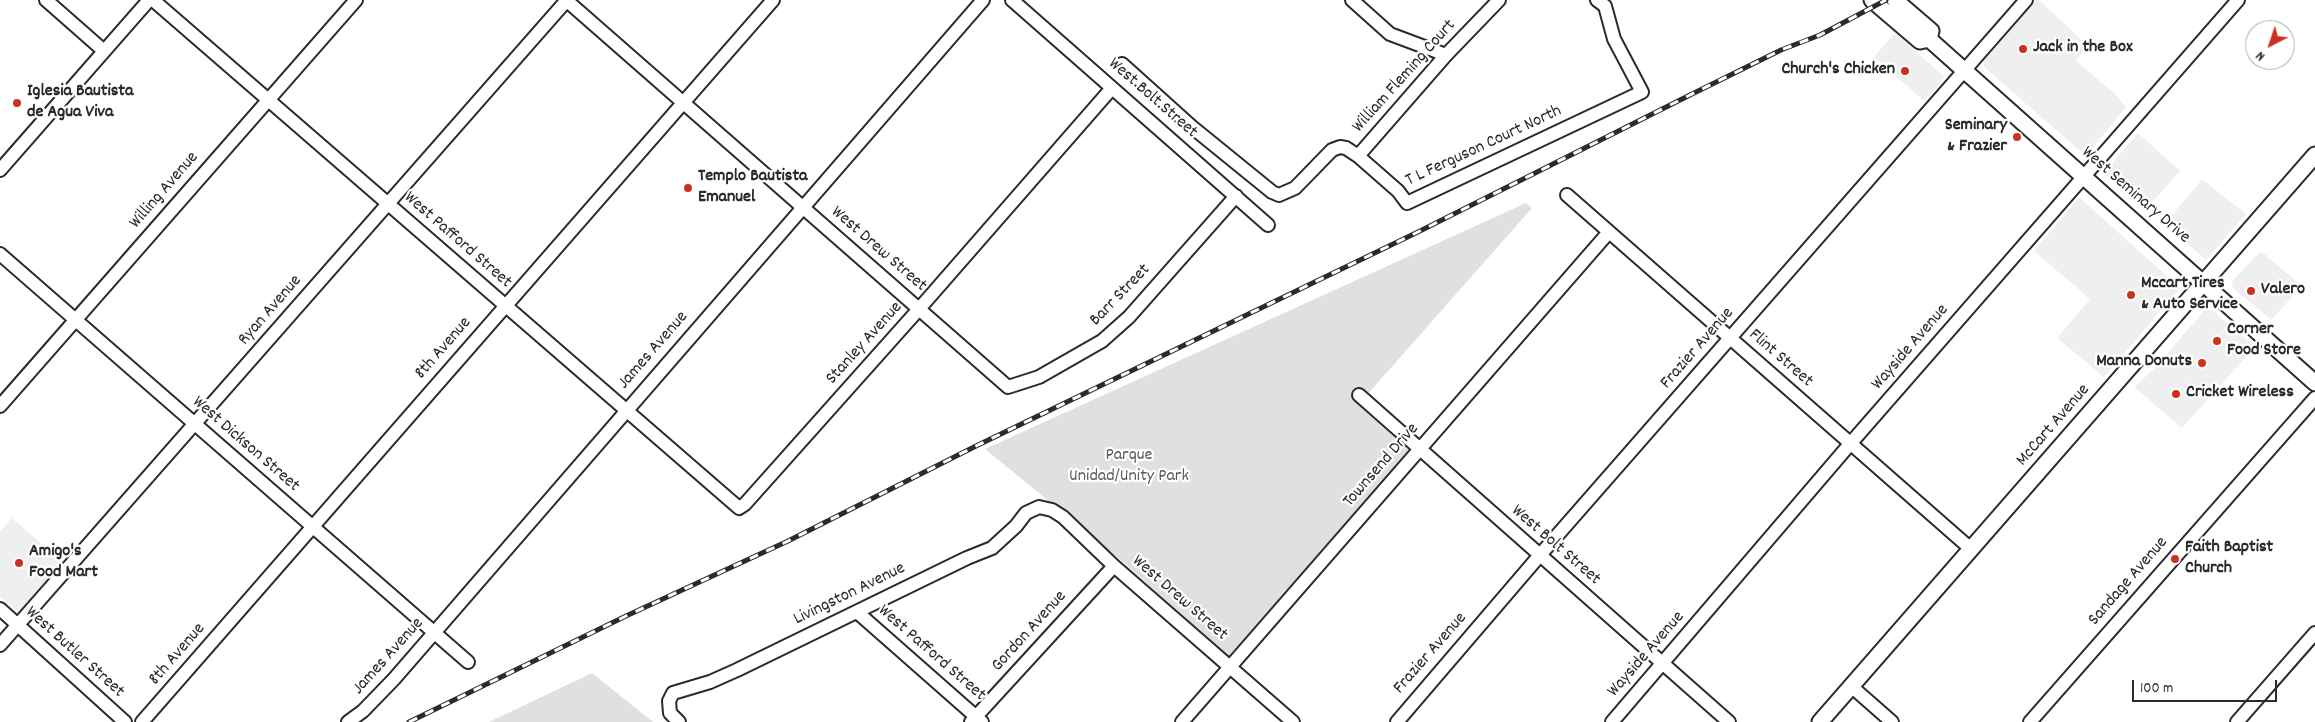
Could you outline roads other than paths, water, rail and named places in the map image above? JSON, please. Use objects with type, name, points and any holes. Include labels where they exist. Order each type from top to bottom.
[{"type":"main road","name":"West Seminary Drive","points":[[1872,0],[1920,41],[1929,39]]},
{"type":"main road","name":"West Seminary Drive","points":[[1895,0],[1930,31],[1929,39]]},
{"type":"main road","name":"West Seminary Drive","points":[[1929,39],[2315,383]]},
{"type":"main road","name":"McCart Avenue","points":[[1820,722],[2315,155]]},
{"type":"street","points":[[46,0],[104,51]]},
{"type":"street","points":[[1,167],[151,0]]},
{"type":"street","name":"West Pafford Street","points":[[151,0],[740,508]]},
{"type":"street","name":"Willing Avenue","points":[[0,406],[356,0]]},
{"type":"street","name":"West Drew Street","points":[[567,0],[1008,387]]},
{"type":"street","name":"Ryan Avenue","points":[[0,645],[567,0]]},
{"type":"street","name":"8th Avenue","points":[[142,722],[773,0]]},
{"type":"street","name":"James Avenue","points":[[348,722],[363,711],[434,633],[983,0]]},
{"type":"street","name":"West Bolt Street","points":[[1012,0],[1268,225]]},
{"type":"street","points":[[1352,0],[1390,34],[1446,55]]},
{"type":"street","name":"William Fleming Court","points":[[1358,156],[1446,55],[1499,0]]},
{"type":"street","name":"T L Ferguson Court North","points":[[1122,64],[1192,127],[1272,192],[1279,195],[1296,188],[1332,150],[1340,147],[1346,148],[1358,156],[1398,191],[1407,203],[1642,92],[1614,39],[1605,6],[1597,0]]},
{"type":"street","name":"Frazier Avenue","points":[[1397,722],[1540,555],[2026,0]]},
{"type":"street","name":"Wayside Avenue","points":[[1612,722],[1850,444],[2238,0]]},
{"type":"street","name":"Stanley Avenue","points":[[740,508],[920,309],[1112,88]]},
{"type":"street","name":"Flint Street","points":[[1567,195],[1971,549]]},
{"type":"street","name":"Barr Street","points":[[1008,387],[1038,377],[1102,341],[1129,317],[1236,196]]},
{"type":"street","name":"Townsend Drive","points":[[1182,722],[1608,232]]},
{"type":"street","name":"West Dickson Street","points":[[0,254],[468,662]]},
{"type":"street","name":"West Bolt Street","points":[[1359,395],[1729,722]]},
{"type":"street","name":"Sandage Avenue","points":[[2030,722],[2315,398]]},
{"type":"street","name":"West Drew Street","points":[[1039,506],[1052,510],[1063,518],[1114,566],[1293,722]]},
{"type":"street","name":"Livingston Avenue","points":[[679,722],[670,713],[669,701],[673,693],[710,682],[992,548],[1016,526],[1026,513],[1039,506]]},
{"type":"street","name":"Gordon Avenue","points":[[977,720],[1114,566]]},
{"type":"street","name":"West Butler Street","points":[[0,609],[125,722]]},
{"type":"street","name":"West Pafford Street","points":[[857,612],[977,720]]},
{"type":"street","points":[[2237,722],[2315,633]]},
{"type":"street","points":[[1851,686],[1892,722]]},
{"type":"railway","points":[[409,722],[626,616],[788,541],[976,446],[1420,231],[1781,50],[1820,35],[1886,0]]},
{"type":"place","name":"Jack in the Box","points":[[2023,49]]},
{"type":"place","name":"Church's Chicken","points":[[1905,71]]},
{"type":"place","name":"Iglesia Bautista de Agua Viva","points":[[17,103]]},
{"type":"place","name":"Seminary & Frazier","points":[[2017,137]]},
{"type":"place","name":"Templo Bautista Emanuel","points":[[688,188]]},
{"type":"place","name":"Valero","points":[[2251,291]]},
{"type":"place","name":"Mccart Tires & Auto Service","points":[[2131,295]]},
{"type":"place","name":"Corner Food Store","points":[[2217,341]]},
{"type":"place","name":"Manna Donuts","points":[[2202,363]]},
{"type":"place","name":"Cricket Wireless","points":[[2176,394]]},
{"type":"place","name":"Faith Baptist Church","points":[[2175,559]]},
{"type":"place","name":"Amigo's Food Mart","points":[[19,563]]},
{"type":"park label","name":"Parque Unidad/Unity Park","points":[[1129,467]]}]
